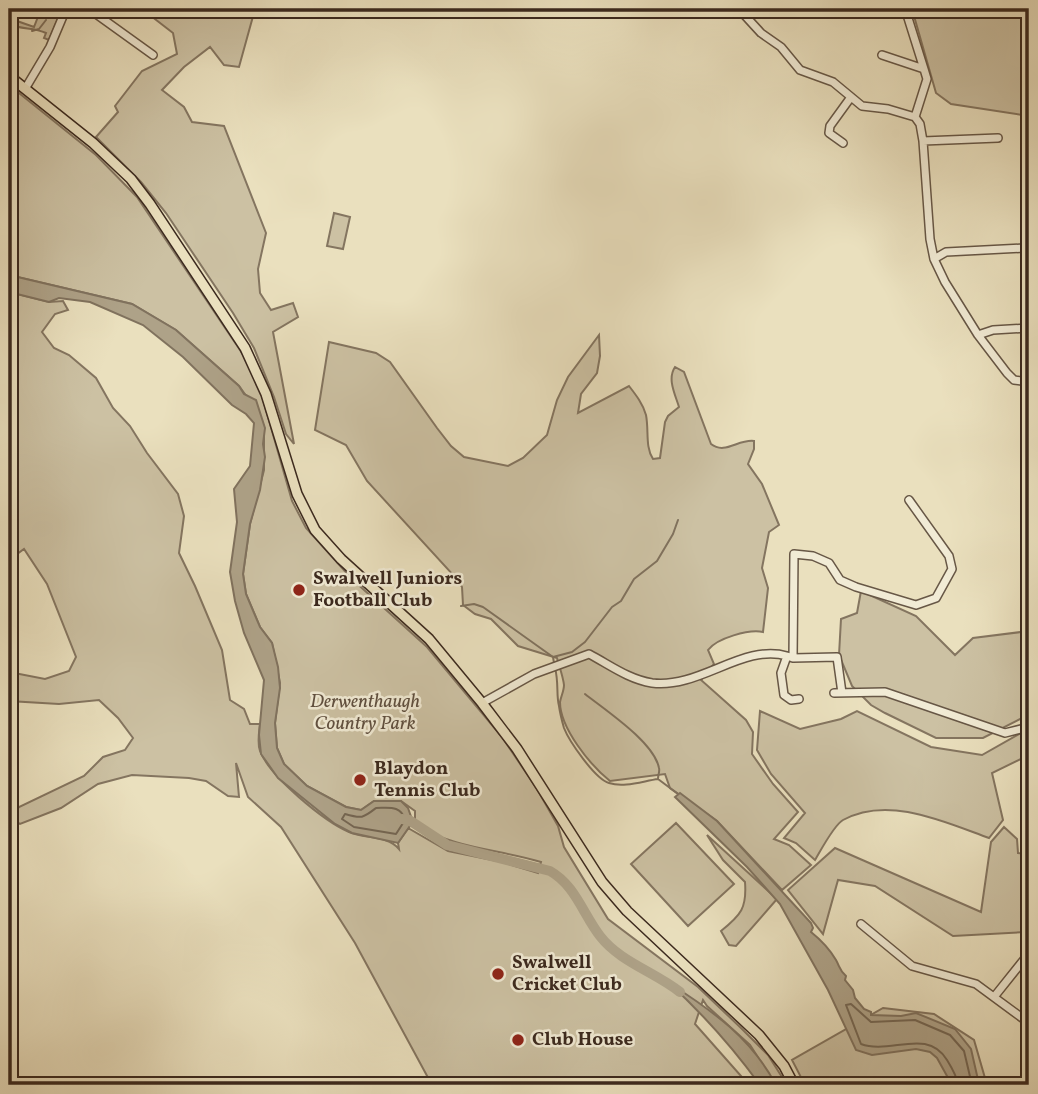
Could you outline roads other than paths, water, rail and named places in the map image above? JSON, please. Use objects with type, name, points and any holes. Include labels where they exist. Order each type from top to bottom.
[{"type":"main road","points":[[9,76],[93,143],[142,192],[245,348],[266,394],[297,494],[315,530],[341,559],[429,639],[517,749],[602,882],[627,911],[759,1035],[778,1058],[794,1085]]},
{"type":"street","points":[[25,89],[50,47],[66,9]]},
{"type":"street","points":[[89,9],[153,55]]},
{"type":"street","points":[[739,9],[761,33],[781,47],[800,70],[833,82],[862,106],[888,109],[915,117],[920,124],[923,141],[930,239],[934,259],[978,335],[1007,373],[1014,380],[1029,382]]},
{"type":"street","points":[[908,18],[927,79],[915,117]]},
{"type":"street","points":[[882,55],[924,69]]},
{"type":"street","points":[[843,143],[829,133],[830,126],[851,97]]},
{"type":"street","points":[[923,141],[998,138]]},
{"type":"street","points":[[934,259],[946,252],[1024,248]]},
{"type":"street","points":[[978,335],[993,330],[1029,328]]},
{"type":"street","points":[[799,699],[791,700],[784,695],[781,673],[790,657],[794,554],[813,556],[829,563],[840,580],[856,587],[916,605],[936,598],[952,569],[949,556],[909,500]]},
{"type":"street","points":[[482,703],[547,669],[589,654],[634,679],[674,683],[695,679],[760,654],[777,653],[790,657],[837,657],[838,693],[885,692],[1005,733],[1029,727]]},
{"type":"street","points":[[861,924],[912,966],[976,984],[1029,1023]]},
{"type":"street","points":[[994,997],[1026,957]]},
{"type":"water","points":[[9,275],[132,304],[176,330],[239,386],[244,394],[256,400],[265,428],[265,457],[260,490],[250,524],[243,574],[246,594],[260,627],[272,643],[278,667],[280,688],[275,723],[277,748],[284,764],[307,786],[346,807],[361,810],[374,801],[401,801],[408,808],[414,825],[410,826],[398,843],[352,833],[335,824],[278,778],[261,754],[259,735],[264,680],[244,633],[230,572],[237,522],[234,489],[250,466],[254,423],[183,357],[143,325],[90,302],[59,298],[49,302],[9,292]]},
{"type":"water","points":[[680,793],[717,821],[811,923],[811,932],[825,944],[864,1009],[871,1012],[871,1015],[901,1016],[916,1013],[955,1029],[971,1049],[979,1084],[952,1085],[937,1058],[930,1052],[916,1049],[872,1055],[856,1050],[828,990],[780,904],[747,867],[675,797]]},
{"type":"water","points":[[669,983],[701,1004],[743,1039],[776,1085],[760,1085],[717,1032]]},
{"type":"waterway","points":[[32,31],[39,29],[46,20]]},
{"type":"waterway","points":[[553,657],[572,652],[585,642],[612,607],[621,601],[634,579],[657,561],[678,520]]},
{"type":"waterway","points":[[461,606],[474,604],[483,607],[553,657],[554,663]]},
{"type":"waterway","points":[[555,668],[564,728],[571,742],[597,775],[615,784],[658,779],[678,794]]},
{"type":"waterway","points":[[585,694],[639,737],[655,758],[659,768],[658,779]]},
{"type":"waterway","points":[[402,819],[409,820],[447,845],[550,871],[566,884],[608,945],[680,992]]},
{"type":"place","name":"Swalwell Juniors Football Club","points":[[299,590]]},
{"type":"place","name":"Blaydon Tennis Club","points":[[360,780]]},
{"type":"place","name":"Swalwell Cricket Club","points":[[498,974]]},
{"type":"place","name":"Club House","points":[[518,1040]]},
{"type":"park label","name":"Derwenthaugh Country Park","points":[[365,713]]}]
